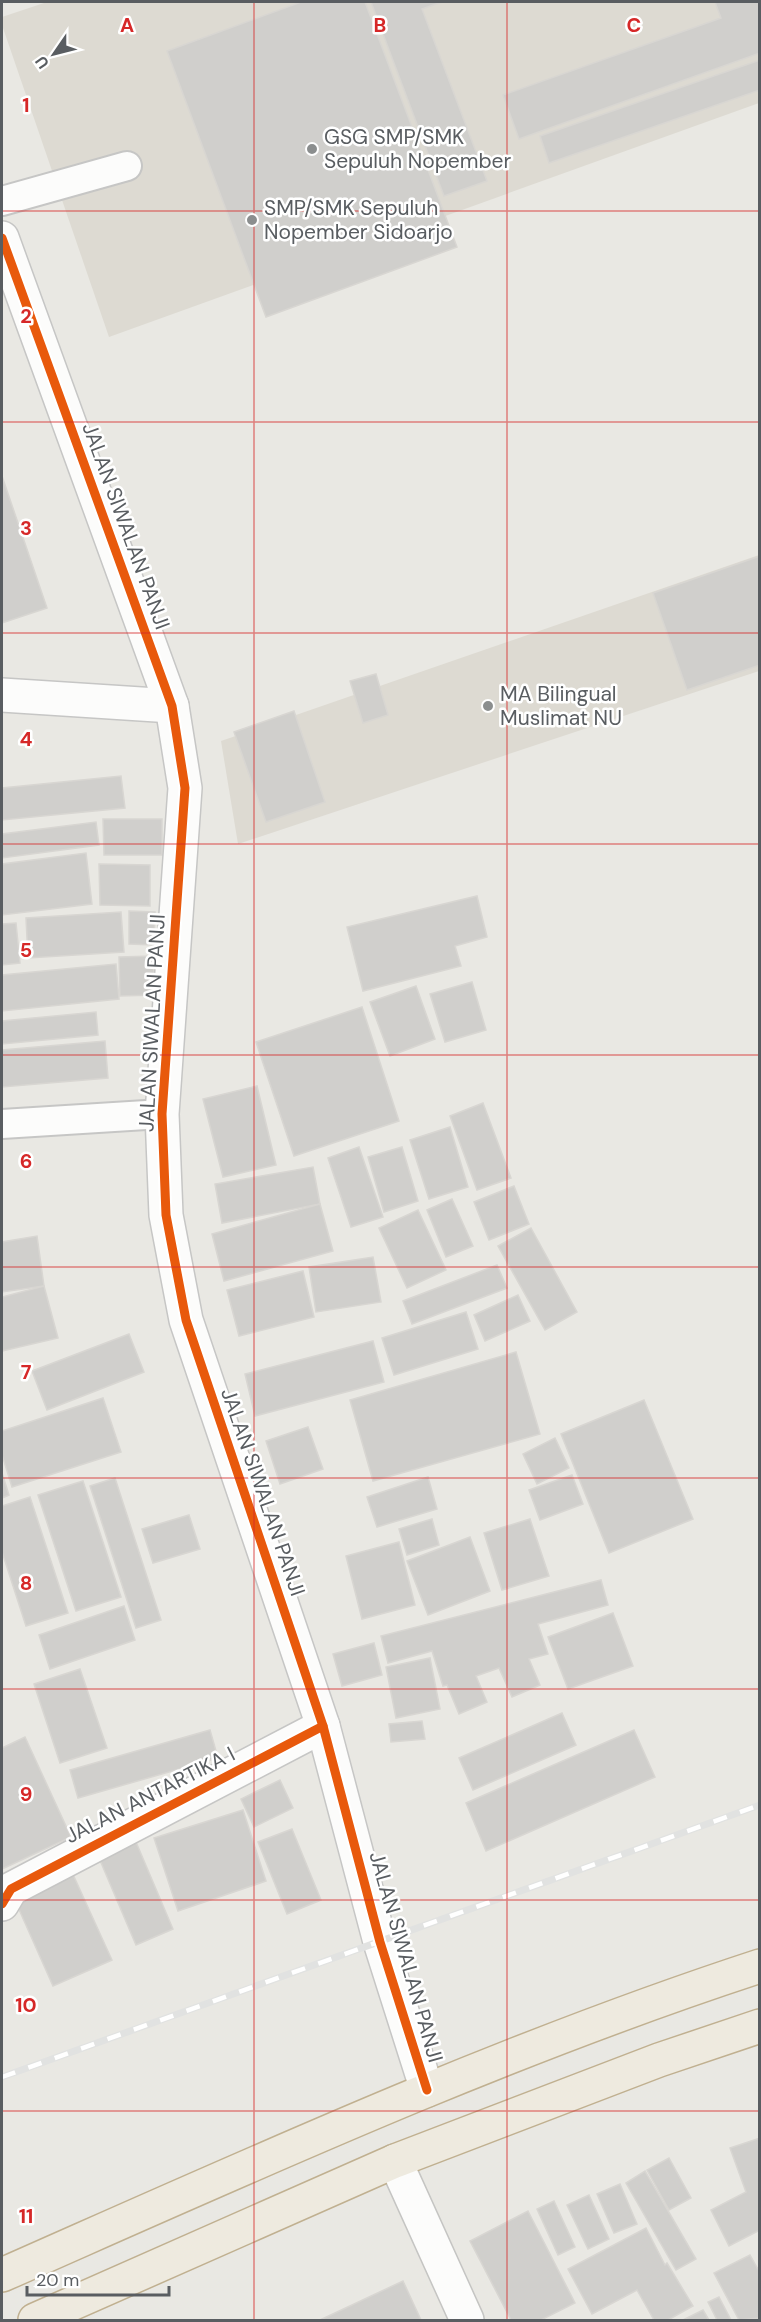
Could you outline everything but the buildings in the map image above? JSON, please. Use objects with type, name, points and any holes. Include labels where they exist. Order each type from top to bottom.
[{"type":"highway","points":[[2,2275],[427,2090],[569,2032],[759,1966]]},
{"type":"highway","points":[[35,2320],[395,2161],[659,2060],[759,2026]]},
{"type":"street","name":"JALAN SIWALAN PANJI","points":[[2,238],[172,706],[185,788],[162,1114],[166,1215],[186,1320],[323,1726],[380,1942],[427,2090]]},
{"type":"street","points":[[2,695],[172,706]]},
{"type":"street","name":"JALAN ANTARTIKA I","points":[[2,1904],[11,1888],[323,1726]]},
{"type":"street","points":[[395,2161],[466,2320]]},
{"type":"lane","points":[[2,201],[128,166]]},
{"type":"lane","points":[[2,1124],[162,1114]]},
{"type":"shaded area","name":"SMP/SMK Sepuluh Nopember Sidoarjo","points":[[47,2],[759,2],[759,103],[109,337],[2,25],[2,17]]},
{"type":"shaded area","name":"MA Bilingual Muslimat NU","points":[[759,555],[759,671],[238,844],[221,741]]},
{"type":"railway","points":[[2,2077],[760,1805]]},
{"type":"cycle path","points":[[2,238],[172,706],[185,788],[162,1114],[166,1215],[186,1320],[323,1726],[380,1942],[427,2090]]},
{"type":"cycle path","points":[[2,1904],[11,1889],[323,1726]]},
{"type":"place","name":"GSG SMP/SMK Sepuluh Nopember","points":[[312,149]]},
{"type":"place","name":"SMP/SMK Sepuluh Nopember Sidoarjo","points":[[252,220]]},
{"type":"place","name":"MA Bilingual Muslimat NU","points":[[488,706]]}]
